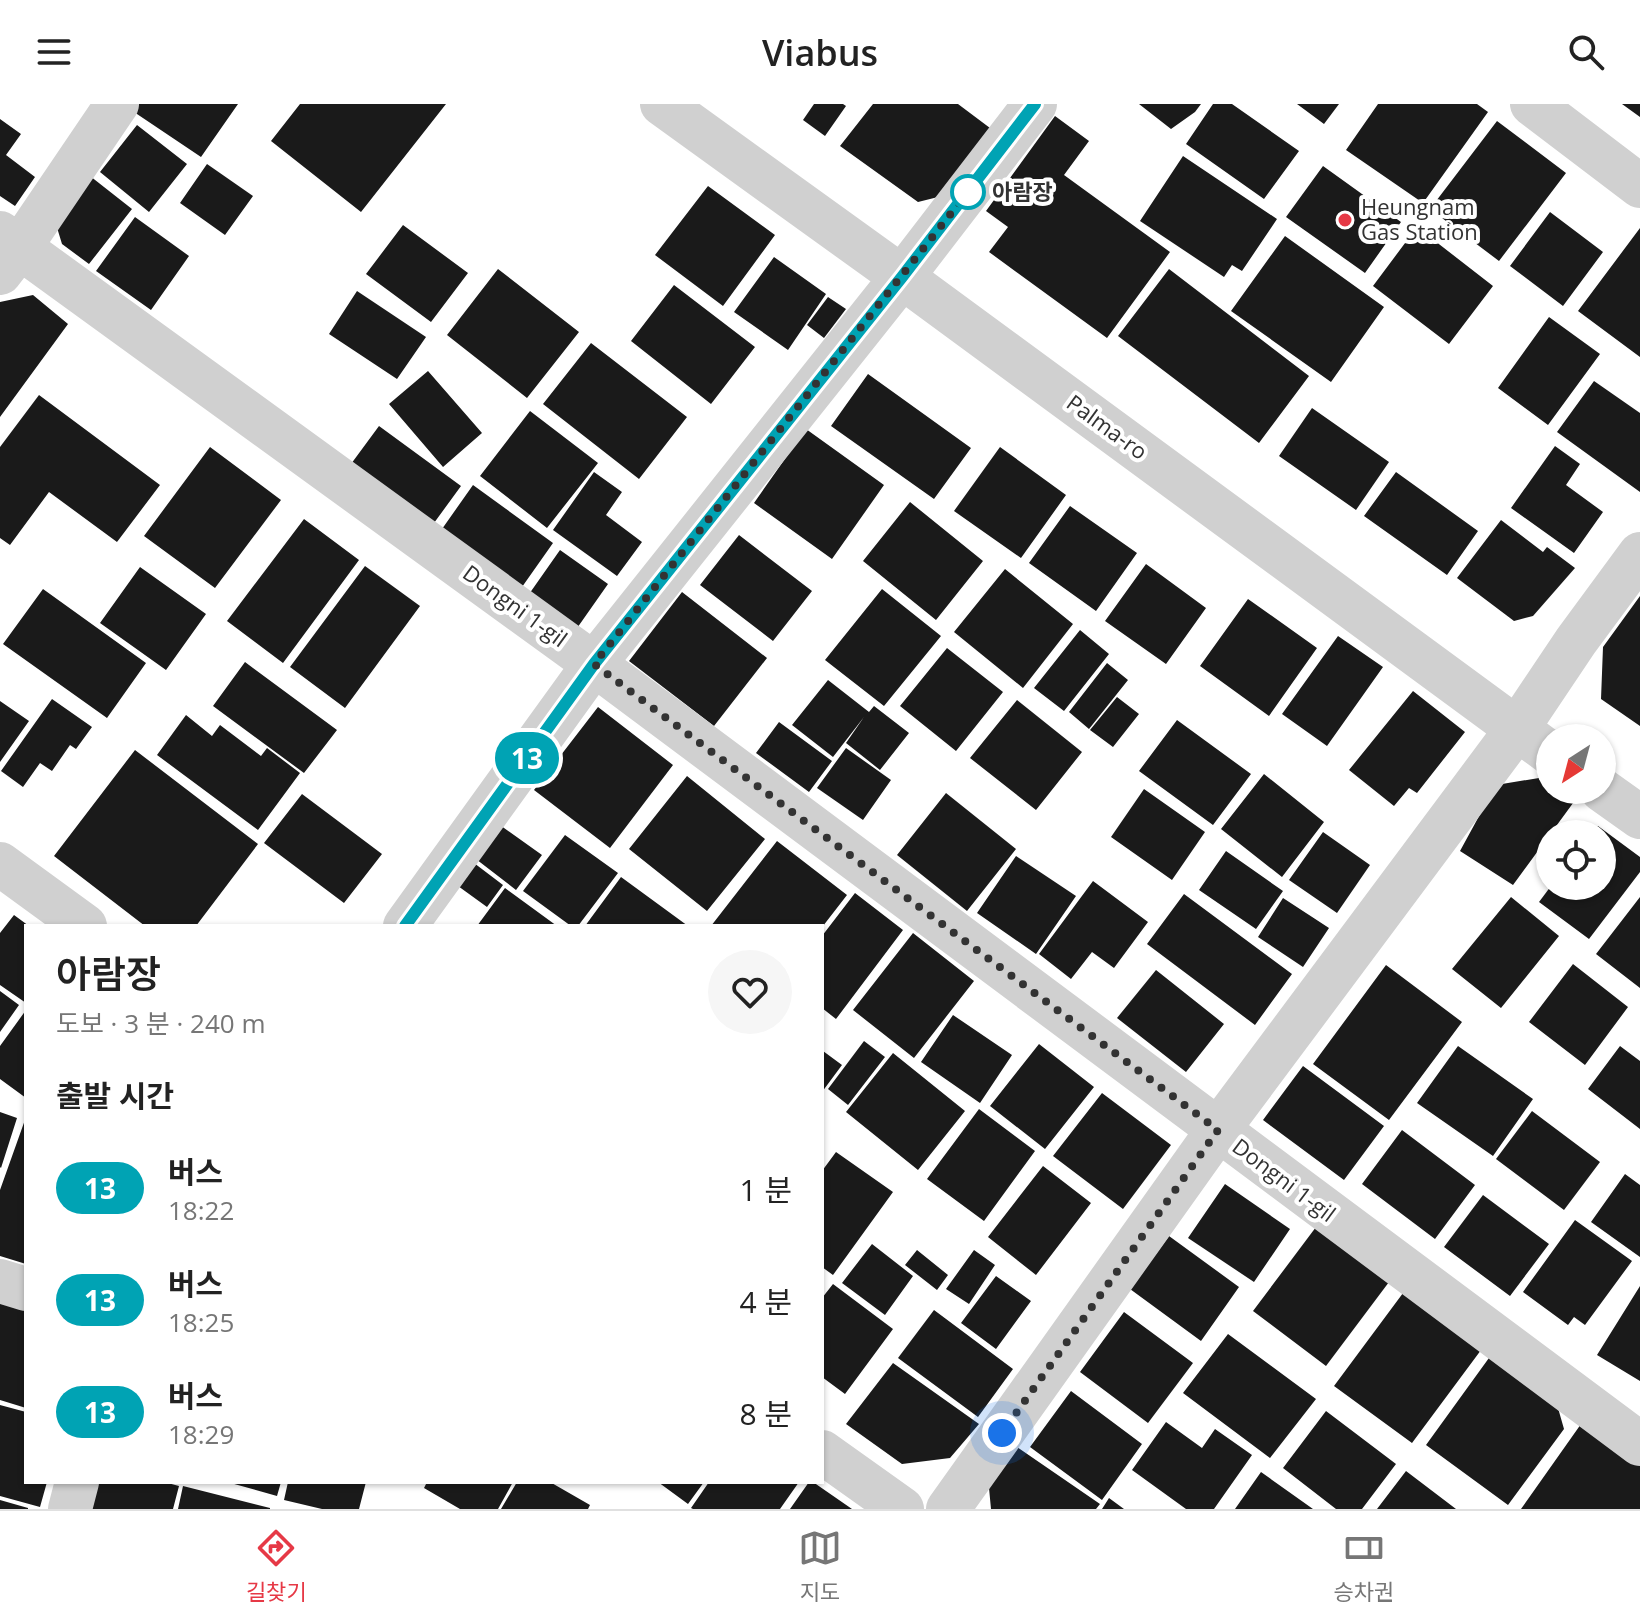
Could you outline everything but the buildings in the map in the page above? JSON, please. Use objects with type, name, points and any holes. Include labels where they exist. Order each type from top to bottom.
[{"type":"street","points":[[7,251],[117,104]]},
{"type":"street","name":"Palma-ro","points":[[662,104],[1533,741]]},
{"type":"street","points":[[406,924],[594,664],[902,277],[1035,104]]},
{"type":"street","points":[[1532,104],[1640,186]]},
{"type":"street","name":"Dongni 1-gil","points":[[7,251],[594,664],[1640,1444]]},
{"type":"street","points":[[948,1509],[1218,1130],[1533,741],[1576,641],[1640,554]]},
{"type":"street","points":[[1616,800],[1640,817]]},
{"type":"street","points":[[0,864],[82,924]]},
{"type":"street","points":[[0,1281],[24,1288]]},
{"type":"street","points":[[824,1453],[902,1509]]},
{"type":"street","points":[[70,1509],[76,1484]]},
{"type":"bus line","name":"13","points":[[406,924],[594,664],[902,277],[1035,104]]},
{"type":"place","name":"아람장","points":[[968,192]]},
{"type":"place","name":"Heungnam Gas Station","points":[[1345,220]]},
{"type":"route","points":[[968,192],[594,664],[1218,1130],[1002,1433]]}]
